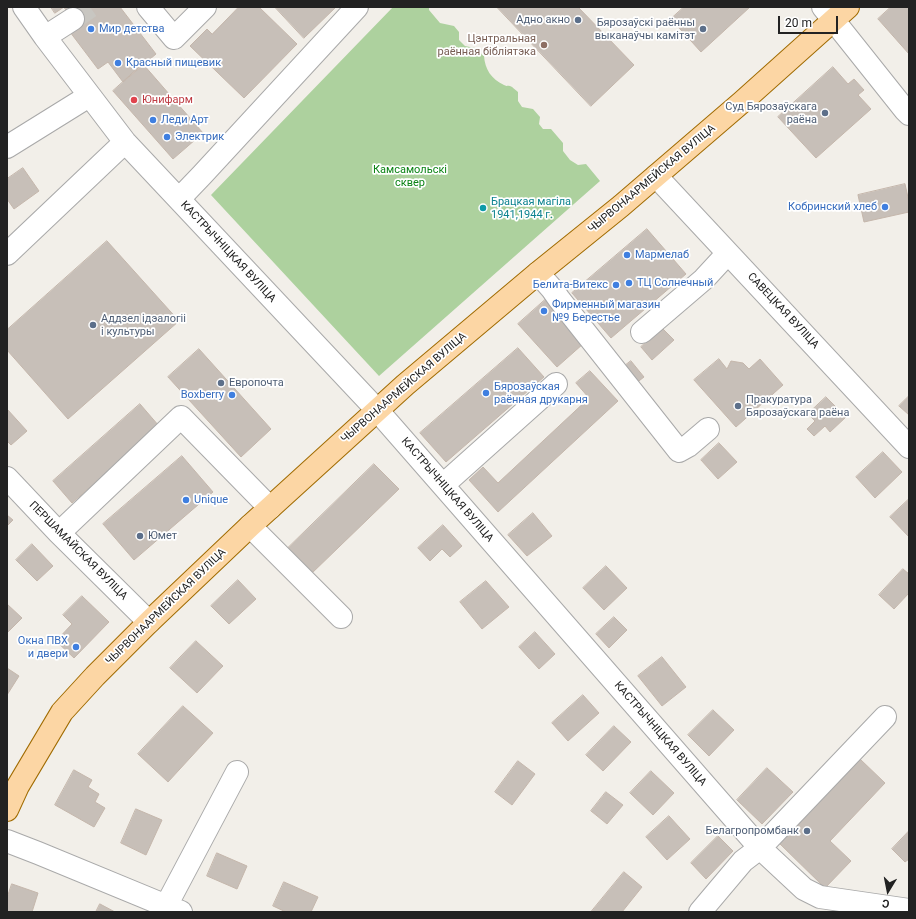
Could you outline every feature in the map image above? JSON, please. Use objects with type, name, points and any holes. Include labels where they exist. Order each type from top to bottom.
[{"type":"main road","name":"ЧЫРВОНААРМЕЙСКАЯ ВУЛІЦА","points":[[7,810],[18,786],[62,712],[95,676],[149,622],[250,526],[377,410],[538,273],[621,206],[742,102],[835,11]]},
{"type":"street","name":"КАСТРЫЧНІЦКАЯ ВУЛІЦА","points":[[24,7],[89,96],[125,142],[377,410],[760,848],[804,889],[820,897],[909,910]]},
{"type":"street","points":[[148,7],[174,38],[205,7]]},
{"type":"street","points":[[179,199],[357,7]]},
{"type":"street","points":[[835,11],[909,114]]},
{"type":"street","points":[[45,37],[73,19]]},
{"type":"street","points":[[7,147],[89,96]]},
{"type":"street","points":[[7,254],[125,142]]},
{"type":"street","name":"САВЕЦКАЯ ВУЛІЦА","points":[[656,176],[909,447]]},
{"type":"street","points":[[642,332],[704,280],[728,253]]},
{"type":"street","points":[[538,273],[679,451],[688,446],[708,429]]},
{"type":"street","points":[[443,485],[556,384]]},
{"type":"street","points":[[59,533],[181,417],[270,508]]},
{"type":"street","name":"ПЕРШАМАЙСКАЯ ВУЛІЦА","points":[[7,478],[59,533],[149,622]]},
{"type":"street","points":[[250,526],[341,617]]},
{"type":"street","points":[[700,912],[743,861],[760,848],[885,717]]},
{"type":"street","points":[[7,841],[173,909],[237,772]]},
{"type":"green space","name":"Камсамольскі сквер","points":[[393,7],[429,7],[429,10],[440,23],[454,26],[459,32],[459,40],[465,46],[475,48],[484,56],[487,69],[492,77],[505,86],[511,86],[518,92],[518,101],[522,107],[533,109],[540,117],[539,124],[543,129],[551,129],[563,143],[563,151],[570,160],[578,165],[586,164],[600,181],[379,376],[211,195]]},
{"type":"building","points":[[51,7],[64,7],[55,13]]},
{"type":"building","points":[[64,7],[120,7],[156,54],[123,82],[108,62],[98,69],[67,28],[76,23]]},
{"type":"building","points":[[239,7],[259,7],[297,44],[244,98],[190,46],[207,29],[212,34]]},
{"type":"building","points":[[275,7],[336,7],[304,38]]},
{"type":"building","points":[[497,7],[578,7],[634,65],[591,106]]},
{"type":"building","name":"Бярозаўскі раённы выканаўчы камітэт","points":[[684,7],[750,7],[701,52],[671,19]]},
{"type":"building","points":[[891,7],[909,7],[909,54],[878,19]]},
{"type":"building","points":[[143,64],[203,133],[173,159],[113,91]]},
{"type":"building","name":"Суд Бярозаўскага раёна","points":[[833,67],[848,84],[854,79],[864,90],[858,95],[871,109],[816,158],[778,117]]},
{"type":"building","points":[[23,168],[39,191],[14,209],[7,199],[7,179]]},
{"type":"building","name":"Кобринский хлеб","points":[[905,184],[909,202],[909,212],[864,222],[858,195]]},
{"type":"building","name":"ТЦ Солнечный","points":[[647,229],[686,274],[611,338],[572,293]]},
{"type":"building","name":"Аддзел ідэалогіі і культуры","points":[[107,241],[179,321],[68,419],[7,350],[7,330]]},
{"type":"building","points":[[545,300],[583,344],[557,367],[518,324]]},
{"type":"building","points":[[662,328],[674,340],[652,360],[641,347]]},
{"type":"building","points":[[518,348],[544,377],[446,462],[420,433]]},
{"type":"building","points":[[199,349],[271,429],[241,457],[168,377]]},
{"type":"building","name":"Пракуратура Бярозаўскага раёна","points":[[719,359],[727,369],[731,361],[743,363],[749,369],[760,359],[783,385],[736,427],[694,380]]},
{"type":"building","points":[[631,361],[644,377],[635,384],[622,368]]},
{"type":"building","points":[[590,371],[618,401],[498,512],[469,480],[483,467],[498,483],[589,398],[576,383]]},
{"type":"building","points":[[909,396],[909,415],[899,406]]},
{"type":"building","points":[[826,397],[846,417],[830,432],[825,426],[814,436],[807,429],[815,421],[808,414]]},
{"type":"building","points":[[140,404],[159,426],[72,503],[53,481]]},
{"type":"building","points":[[7,409],[27,431],[11,445],[7,441]]},
{"type":"building","points":[[719,443],[737,462],[718,479],[701,460]]},
{"type":"building","points":[[883,452],[902,472],[875,498],[856,477]]},
{"type":"building","points":[[182,456],[213,492],[134,560],[103,524]]},
{"type":"building","points":[[374,464],[399,489],[310,575],[286,550]]},
{"type":"building","points":[[909,499],[909,537],[890,517]]},
{"type":"building","points":[[533,513],[552,536],[527,556],[508,535]]},
{"type":"building","points":[[7,515],[13,520],[7,526]]},
{"type":"building","points":[[443,525],[462,546],[450,557],[442,549],[430,561],[418,548]]},
{"type":"building","points":[[32,544],[53,566],[37,581],[16,560]]},
{"type":"building","points":[[606,566],[627,588],[604,610],[583,588]]},
{"type":"building","points":[[903,569],[909,574],[909,593],[894,609],[879,595]]},
{"type":"building","points":[[238,580],[256,599],[229,624],[211,606]]},
{"type":"building","points":[[486,581],[509,607],[482,629],[460,602]]},
{"type":"building","points":[[82,596],[109,622],[74,658],[56,641],[72,624],[63,615]]},
{"type":"building","points":[[7,604],[22,618],[7,633]]},
{"type":"building","points":[[614,617],[627,630],[609,648],[596,634]]},
{"type":"building","points":[[535,632],[555,654],[539,669],[519,647]]},
{"type":"building","points":[[196,641],[223,666],[197,693],[170,668]]},
{"type":"building","points":[[662,657],[686,687],[662,706],[638,676]]},
{"type":"building","points":[[7,668],[19,676],[7,695]]},
{"type":"building","points":[[583,695],[599,713],[568,741],[552,723]]},
{"type":"building","points":[[183,706],[213,733],[168,782],[138,754]]},
{"type":"building","points":[[713,710],[734,730],[709,756],[688,735]]},
{"type":"building","points":[[614,726],[631,742],[603,771],[586,755]]},
{"type":"building","points":[[860,759],[885,783],[830,841],[851,861],[825,888],[779,843]]},
{"type":"building","points":[[518,761],[535,774],[512,805],[495,792]]},
{"type":"building","points":[[767,768],[793,792],[762,824],[737,800]]},
{"type":"building","points":[[74,770],[92,780],[88,787],[99,794],[95,802],[105,808],[94,827],[55,805]]},
{"type":"building","points":[[651,771],[674,793],[653,815],[630,793]]},
{"type":"building","points":[[606,792],[623,805],[607,824],[591,811]]},
{"type":"building","points":[[136,809],[162,820],[146,855],[121,843]]},
{"type":"building","points":[[669,816],[690,839],[667,860],[646,837]]},
{"type":"building","points":[[909,831],[909,859],[905,862],[892,849]]},
{"type":"building","points":[[718,836],[733,851],[706,879],[691,863]]},
{"type":"building","points":[[217,853],[247,866],[237,889],[207,876]]},
{"type":"building","points":[[624,872],[642,887],[622,912],[591,912]]},
{"type":"building","points":[[284,882],[318,897],[311,912],[286,912],[273,906]]},
{"type":"building","points":[[12,884],[38,893],[32,912],[7,912],[7,898]]},
{"type":"building","points":[[100,904],[115,912],[96,912]]},
{"type":"tunnel","points":[[73,19],[90,7]]},
{"type":"place","name":"Адно акно","points":[[578,20]]},
{"type":"place","name":"Мир детства","points":[[91,29]]},
{"type":"place","name":"Бярозаўскі раённы выканаўчы камітэт","points":[[703,29]]},
{"type":"place","name":"Цэнтральная раённая бібліятэка","points":[[544,45]]},
{"type":"place","name":"Красный пищевик","points":[[118,63]]},
{"type":"place","name":"Юнифарм","points":[[134,100]]},
{"type":"place","name":"Суд Бярозаўскага раёна","points":[[825,113]]},
{"type":"place","name":"Леди Арт","points":[[153,120]]},
{"type":"place","name":"Электрик","points":[[167,137]]},
{"type":"place","name":"Кобринский хлеб","points":[[885,207]]},
{"type":"place","name":"Брацкая магіла 1941,1944 г.","points":[[483,208]]},
{"type":"place","name":"Мармелаб","points":[[627,255]]},
{"type":"place","name":"ТЦ Солнечный","points":[[629,283]]},
{"type":"place","name":"Белита-Витекс","points":[[616,285]]},
{"type":"place","name":"Фирменный магазин №9 Берестье","points":[[544,311]]},
{"type":"place","name":"Аддзел ідэалогіі і культуры","points":[[93,325]]},
{"type":"place","name":"Европочта","points":[[221,383]]},
{"type":"place","name":"Бярозаўская раённая друкарня","points":[[486,393]]},
{"type":"place","name":"Boxberry","points":[[232,395]]},
{"type":"place","name":"Пракуратура Бярозаўскага раёна","points":[[738,406]]},
{"type":"place","name":"Unique","points":[[186,500]]},
{"type":"place","name":"Юмет","points":[[140,536]]},
{"type":"place","name":"Окна ПВХ и двери","points":[[76,647]]},
{"type":"place","name":"Белагропромбанк","points":[[807,831]]}]
